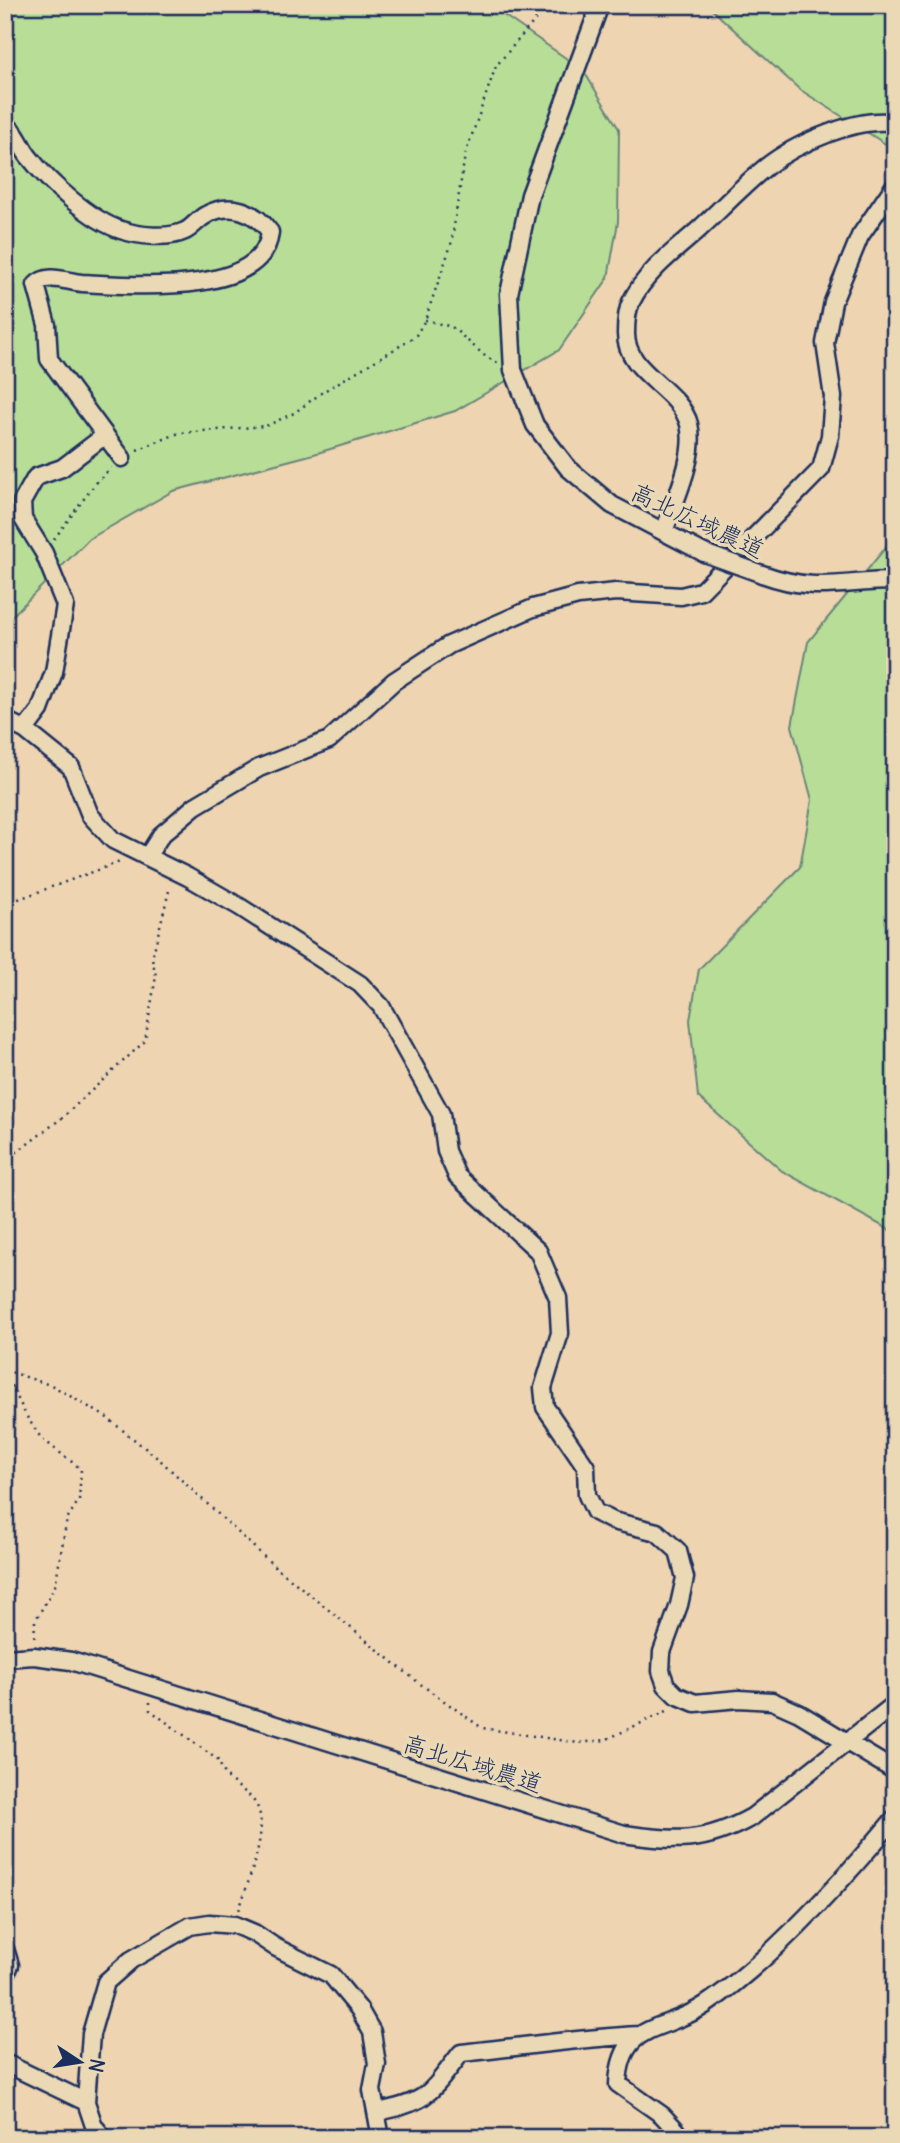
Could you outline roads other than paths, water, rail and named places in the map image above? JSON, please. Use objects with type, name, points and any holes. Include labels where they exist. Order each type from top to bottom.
[{"type":"street","name":"高北広域農道","points":[[600,5],[530,195],[509,294],[513,370],[535,425],[568,468],[612,505],[704,552],[790,584],[829,587],[895,580]]},
{"type":"street","points":[[664,532],[686,464],[689,424],[681,406],[637,363],[626,337],[629,305],[645,279],[767,166],[807,143],[845,128],[885,121],[895,123]]},
{"type":"street","points":[[5,125],[12,128],[30,159],[72,199],[92,215],[121,230],[153,236],[184,232],[208,214],[235,208],[260,217],[270,232],[266,252],[258,260],[233,274],[194,284],[113,285],[76,283],[51,278],[41,280],[36,285],[47,325],[49,359],[122,458]]},
{"type":"street","points":[[142,854],[195,806],[259,768],[329,740],[394,681],[449,645],[533,608],[578,596],[616,592],[681,596],[701,591],[821,468],[830,436],[833,397],[825,343],[833,302],[860,236],[895,186]]},
{"type":"street","points":[[24,730],[40,710],[54,672],[65,605],[44,553],[23,519],[22,502],[25,492],[36,477],[62,468],[104,436]]},
{"type":"street","points":[[5,720],[24,730],[71,767],[90,815],[113,841],[174,870],[360,984],[382,1006],[440,1114],[446,1151],[457,1176],[538,1251],[558,1298],[560,1333],[543,1388],[545,1407],[586,1467],[587,1495],[595,1512],[613,1521],[657,1532],[678,1551],[685,1578],[679,1605],[662,1651],[662,1671],[666,1685],[676,1695],[695,1703],[739,1699],[772,1701],[799,1713],[846,1744],[886,1763],[895,1771]]},
{"type":"street","name":"高北広域農道","points":[[5,1658],[34,1656],[71,1661],[624,1833],[691,1841],[727,1831],[752,1817],[895,1704]]},
{"type":"street","points":[[676,2138],[677,2131],[662,2115],[618,2084],[619,2061],[631,2042],[703,2007],[762,1961],[895,1818]]},
{"type":"street","points":[[104,2138],[94,2126],[86,2102],[91,2034],[106,1982],[131,1960],[190,1926],[235,1925],[331,1975],[359,2009],[372,2032],[377,2064],[372,2090],[380,2138]]},
{"type":"street","points":[[5,1949],[10,1965],[5,1977]]},
{"type":"street","points":[[377,2112],[412,2105],[429,2093],[461,2053],[538,2047],[579,2038],[641,2035]]},
{"type":"street","points":[[5,2063],[86,2102]]}]
